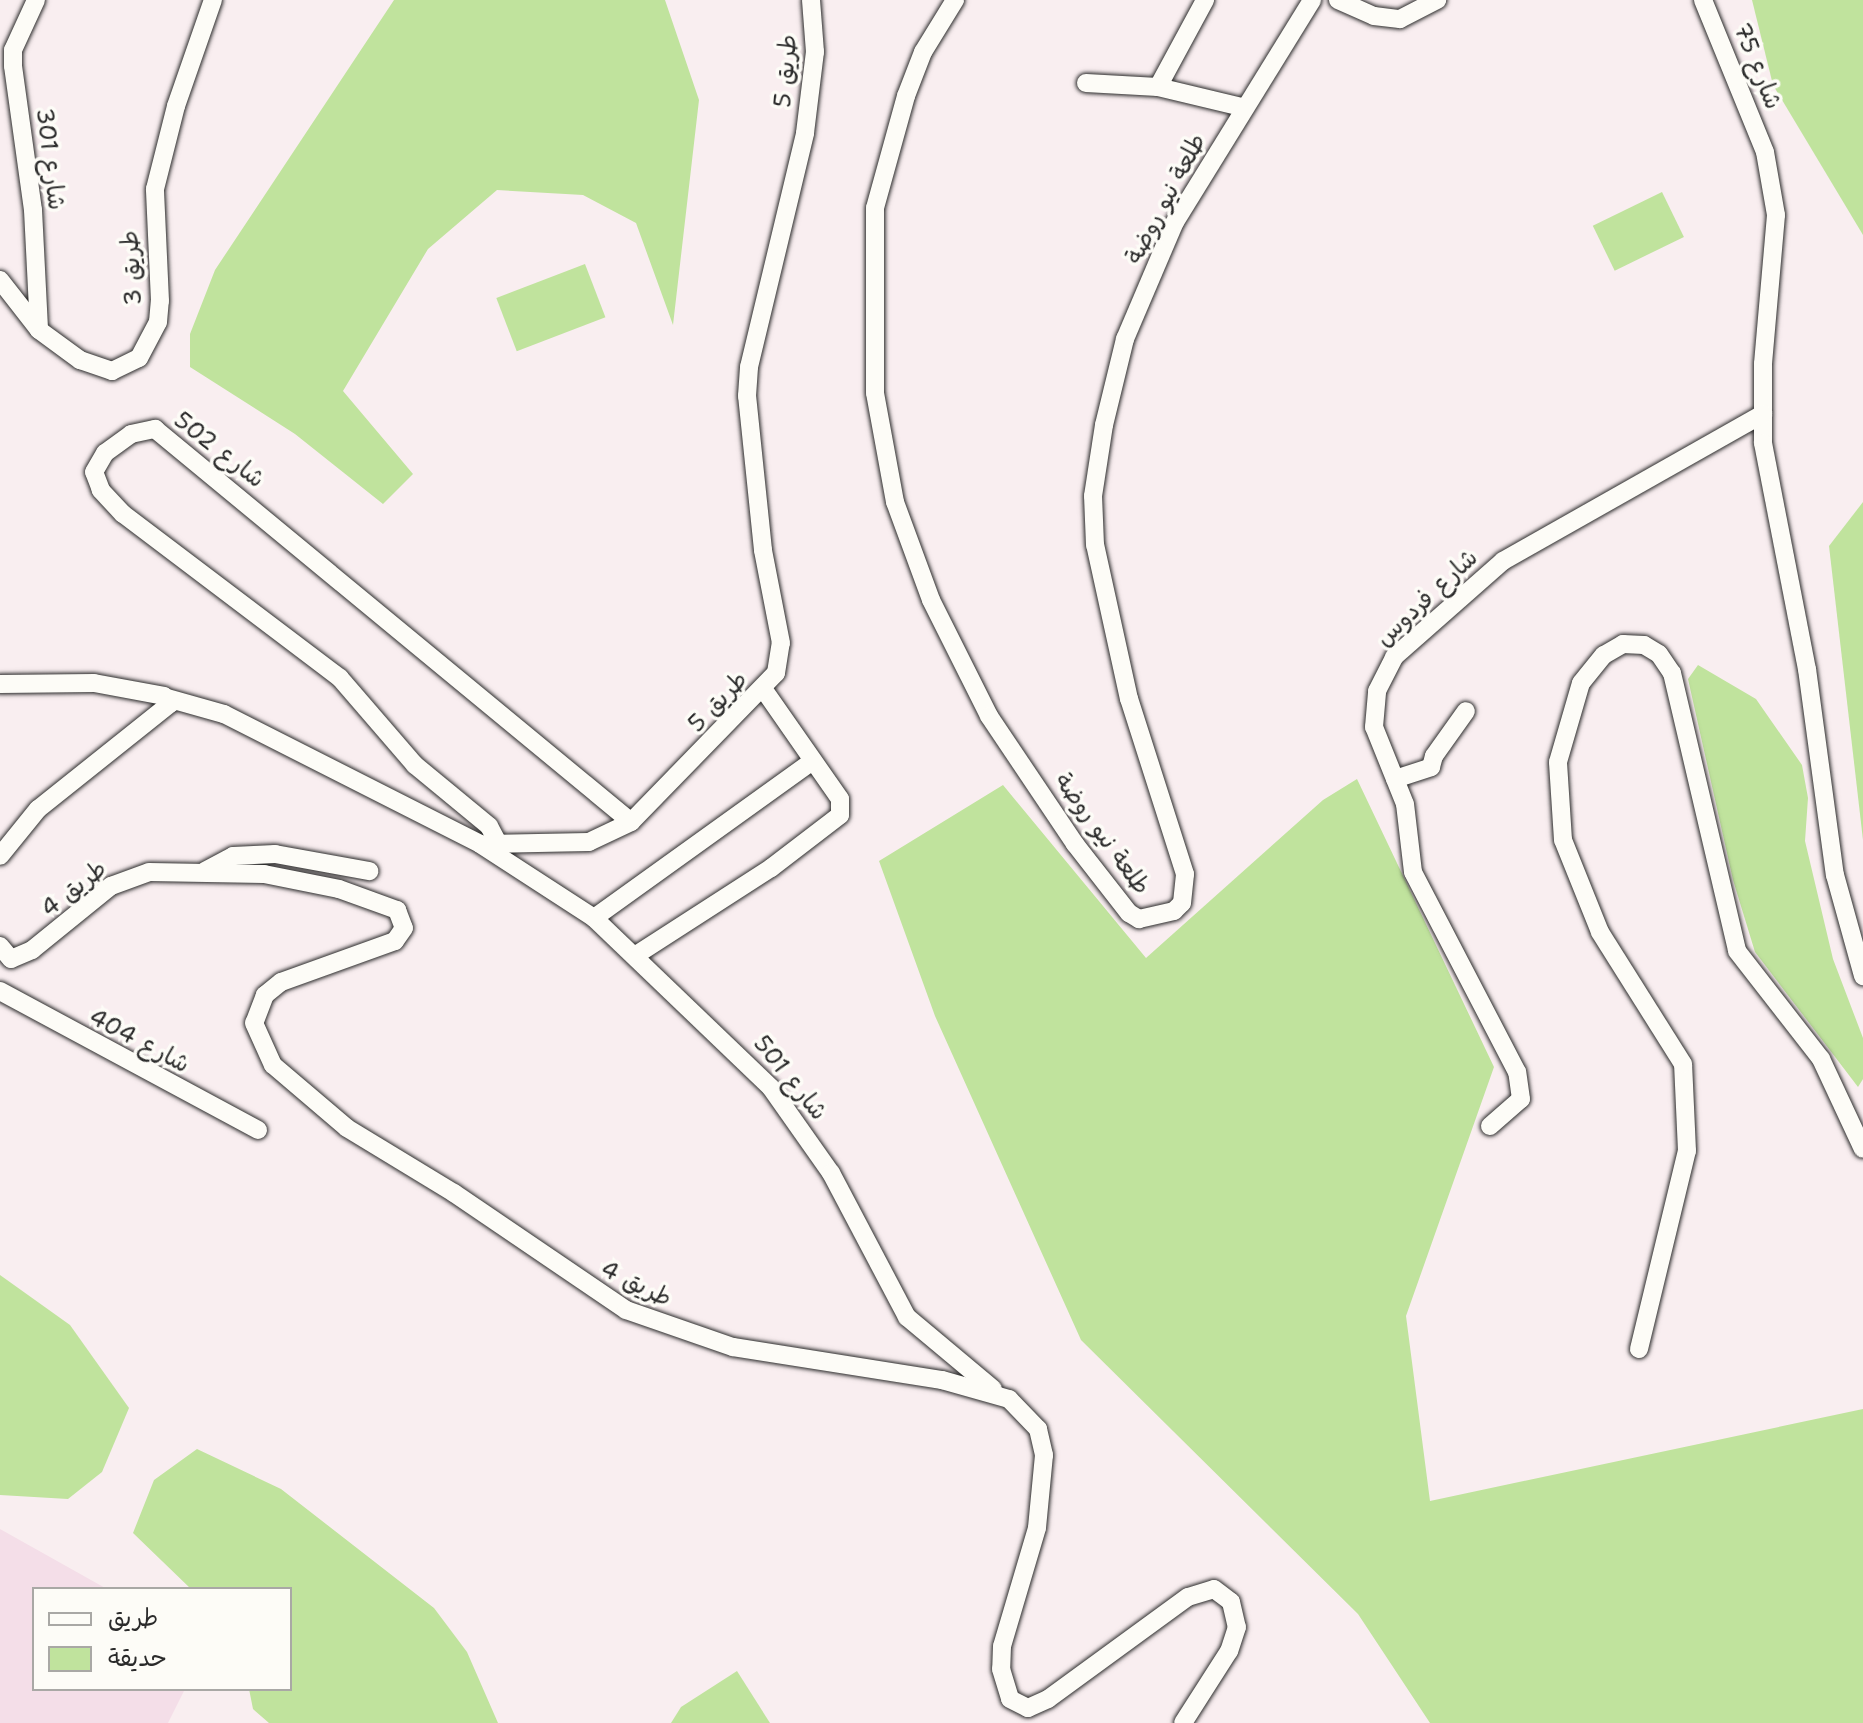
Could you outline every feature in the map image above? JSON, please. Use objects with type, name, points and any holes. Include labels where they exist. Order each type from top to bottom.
[{"type":"street","name":"شارع 301","points":[[36,0],[13,50],[13,66],[33,210],[39,330]]},
{"type":"street","name":"طريق 3","points":[[0,280],[39,330],[80,360],[112,371],[139,358],[150,340],[160,301],[155,189],[176,106],[213,0]]},
{"type":"street","name":"طريق 5","points":[[167,698],[224,714],[489,844],[589,842],[631,822],[764,690],[776,673],[781,643],[763,550],[747,396],[749,367],[805,133],[815,52],[811,0]]},
{"type":"street","name":"طلعة نيو روضة","points":[[955,0],[923,52],[906,96],[875,208],[875,393],[895,502],[931,600],[989,716],[1075,844],[1129,913],[1139,919],[1174,911],[1182,903],[1185,874],[1129,699],[1098,560],[1093,496],[1125,339],[1175,222],[1242,107],[1312,0]]},
{"type":"street","points":[[1158,87],[1205,0]]},
{"type":"street","points":[[1338,0],[1374,16],[1400,19],[1437,0]]},
{"type":"street","name":"شارع 75","points":[[1703,0],[1765,152],[1776,215],[1763,443],[1807,669],[1835,875],[1863,976]]},
{"type":"street","points":[[1086,83],[1158,87],[1242,107]]},
{"type":"street","name":"شارع فردوس","points":[[1490,1126],[1521,1099],[1517,1072],[1413,872],[1405,804],[1374,727],[1377,691],[1394,657],[1503,561],[1763,414]]},
{"type":"street","name":"شارع 502","points":[[489,844],[482,819],[415,765],[330,670],[123,514],[101,490],[94,472],[105,453],[131,434],[155,429],[631,822]]},
{"type":"street","points":[[1732,431],[1763,443]]},
{"type":"street","points":[[1639,1349],[1687,1151],[1683,1064],[1600,932],[1563,840],[1558,762],[1581,683],[1604,655],[1623,644],[1644,645],[1659,654],[1672,673],[1737,951],[1821,1059],[1863,1149]]},
{"type":"street","points":[[0,684],[94,683],[167,698],[171,703],[38,809],[0,856]]},
{"type":"street","points":[[636,955],[837,820],[842,804],[764,690]]},
{"type":"street","points":[[1395,779],[1431,767],[1434,756],[1466,711]]},
{"type":"street","points":[[594,918],[811,762]]},
{"type":"street","name":"شارع 501","points":[[489,844],[594,918],[636,955],[771,1088],[831,1173],[913,1324],[1002,1395]]},
{"type":"street","points":[[205,871],[233,856],[275,854],[369,871]]},
{"type":"street","name":"طريق 4","points":[[0,946],[11,959],[40,946],[89,902],[129,877],[205,871],[294,880],[383,901],[397,910],[404,928],[395,941],[281,982],[265,995],[254,1023],[259,1042],[273,1065],[318,1107],[497,1221],[595,1294],[653,1322],[733,1347],[1002,1395]]},
{"type":"street","name":"شارع 404","points":[[0,991],[258,1130]]},
{"type":"street","points":[[1002,1395],[1029,1416],[1044,1455],[1037,1528],[1002,1646],[1001,1669],[1010,1699],[1028,1708],[1048,1699],[1188,1597],[1214,1589],[1231,1602],[1237,1627],[1229,1651],[1183,1723]]},
{"type":"shaded area","points":[[0,1529],[103,1587],[32,1587],[32,1691],[184,1691],[168,1723],[0,1723]]},
{"type":"green space","points":[[394,0],[665,0],[699,100],[673,325],[636,223],[583,195],[497,190],[428,249],[343,391],[413,474],[383,504],[295,434],[190,367],[190,334],[215,270]]},
{"type":"green space","points":[[1752,0],[1863,0],[1863,235],[1773,85]]},
{"type":"green space","points":[[1662,192],[1684,237],[1615,271],[1593,226]]},
{"type":"green space","points":[[585,264],[605,317],[517,351],[496,298]]},
{"type":"green space","points":[[1863,502],[1863,840],[1829,546]]},
{"type":"green space","points":[[1698,665],[1756,699],[1802,765],[1808,798],[1805,841],[1833,959],[1863,1038],[1863,1079],[1858,1087],[1755,952],[1733,880],[1688,679]]},
{"type":"green space","points":[[1357,779],[1494,1067],[1406,1316],[1430,1501],[1863,1409],[1863,1723],[1430,1723],[1358,1614],[1081,1340],[935,1016],[879,861],[1003,785],[1146,958],[1323,800]]},
{"type":"green space","points":[[0,1275],[70,1325],[129,1408],[102,1472],[68,1499],[0,1495]]},
{"type":"green space","points":[[197,1449],[281,1489],[434,1608],[467,1652],[498,1723],[269,1723],[253,1709],[249,1691],[292,1691],[292,1587],[189,1587],[133,1533],[154,1480]]},
{"type":"green space","points":[[737,1671],[770,1723],[671,1723],[681,1707]]}]
